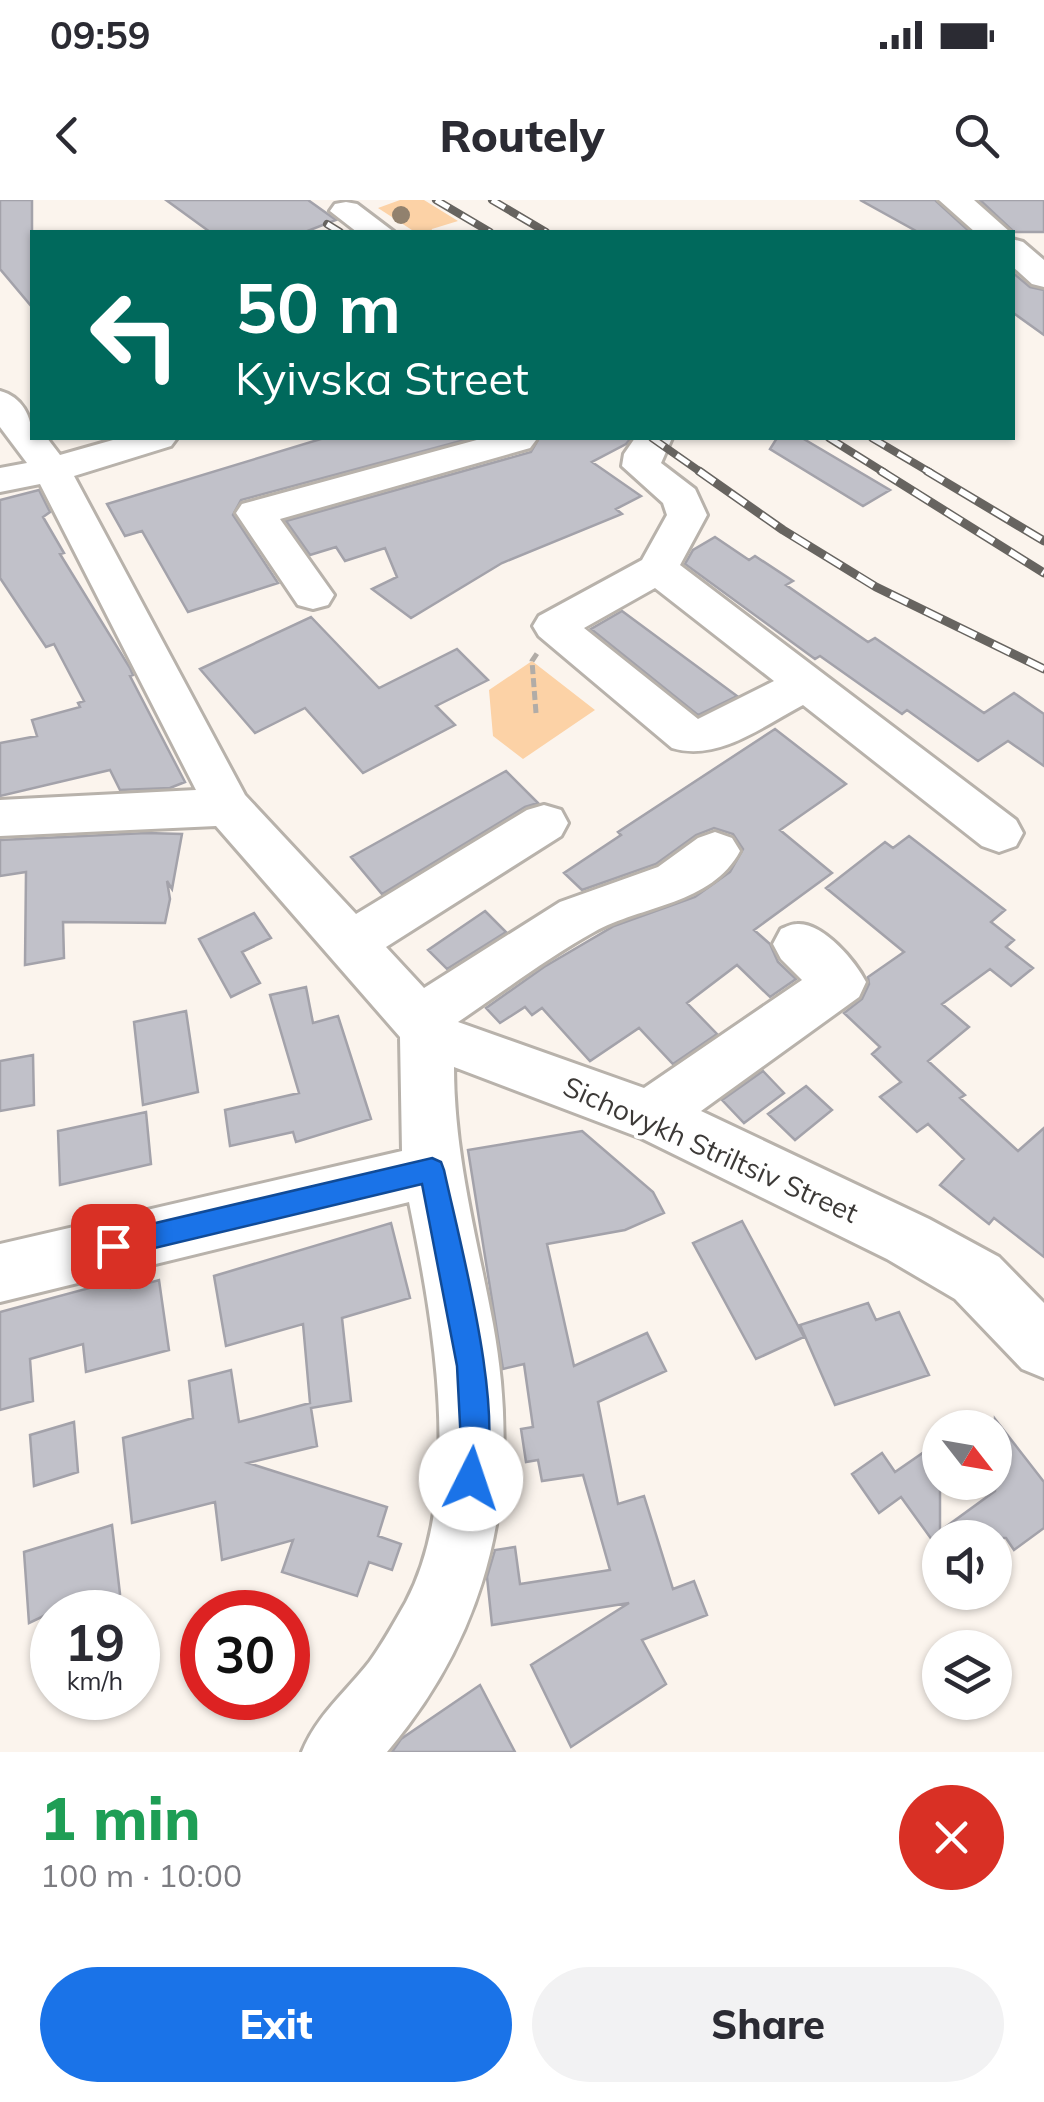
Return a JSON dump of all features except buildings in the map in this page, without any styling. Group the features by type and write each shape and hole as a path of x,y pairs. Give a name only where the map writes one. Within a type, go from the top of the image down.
{"street":[{"path":"955,200 992,230"},
{"path":"346,211 375,230"},
{"path":"1015,252 1044,277"},
{"path":"0,402 52,470 228,807 353,942 423,1028 432,1170 470,1366 475,1444 462,1550 442,1607 385,1702 339,1752"},
{"path":"0,480 52,470 151,440"},
{"path":"652,440 642,454 641,466 681,498 688,515 658,570 554,626 688,736 706,735 806,684"},
{"path":"312,595 256,513 523,445"},
{"path":"658,570 999,834"},
{"path":"0,818 228,807"},
{"path":"353,942 544,823"},
{"path":"423,1028 578,916 676,881 715,851"},
{"path":"650,1116 840,982 799,944"},
{"name":"Sichovykh Striltsiv Street","path":"423,1028 650,1116 960,1268 977,1278 1039,1333"},
{"path":"0,1273 432,1170"}],"path":[{"path":"536,713 532,661 554,626"}],"shaded area":[{"path":"400,200 424,200 458,221 432,230 412,230 378,208"},
{"path":"532,661 595,710 523,759 493,736 489,690"}],"railway":[{"path":"436,200 487,230"},
{"path":"492,200 543,230"},
{"path":"327,224 337,230"},
{"path":"655,440 702,473"},
{"path":"832,440 885,473"},
{"path":"875,440 931,473"},
{"path":"699,471 783,530 876,587 1044,669"},
{"path":"881,471 1044,573"},
{"path":"927,471 1044,541"}],"route":[{"path":"113,1246 432,1170 470,1366 475,1444 471,1479"}]}
